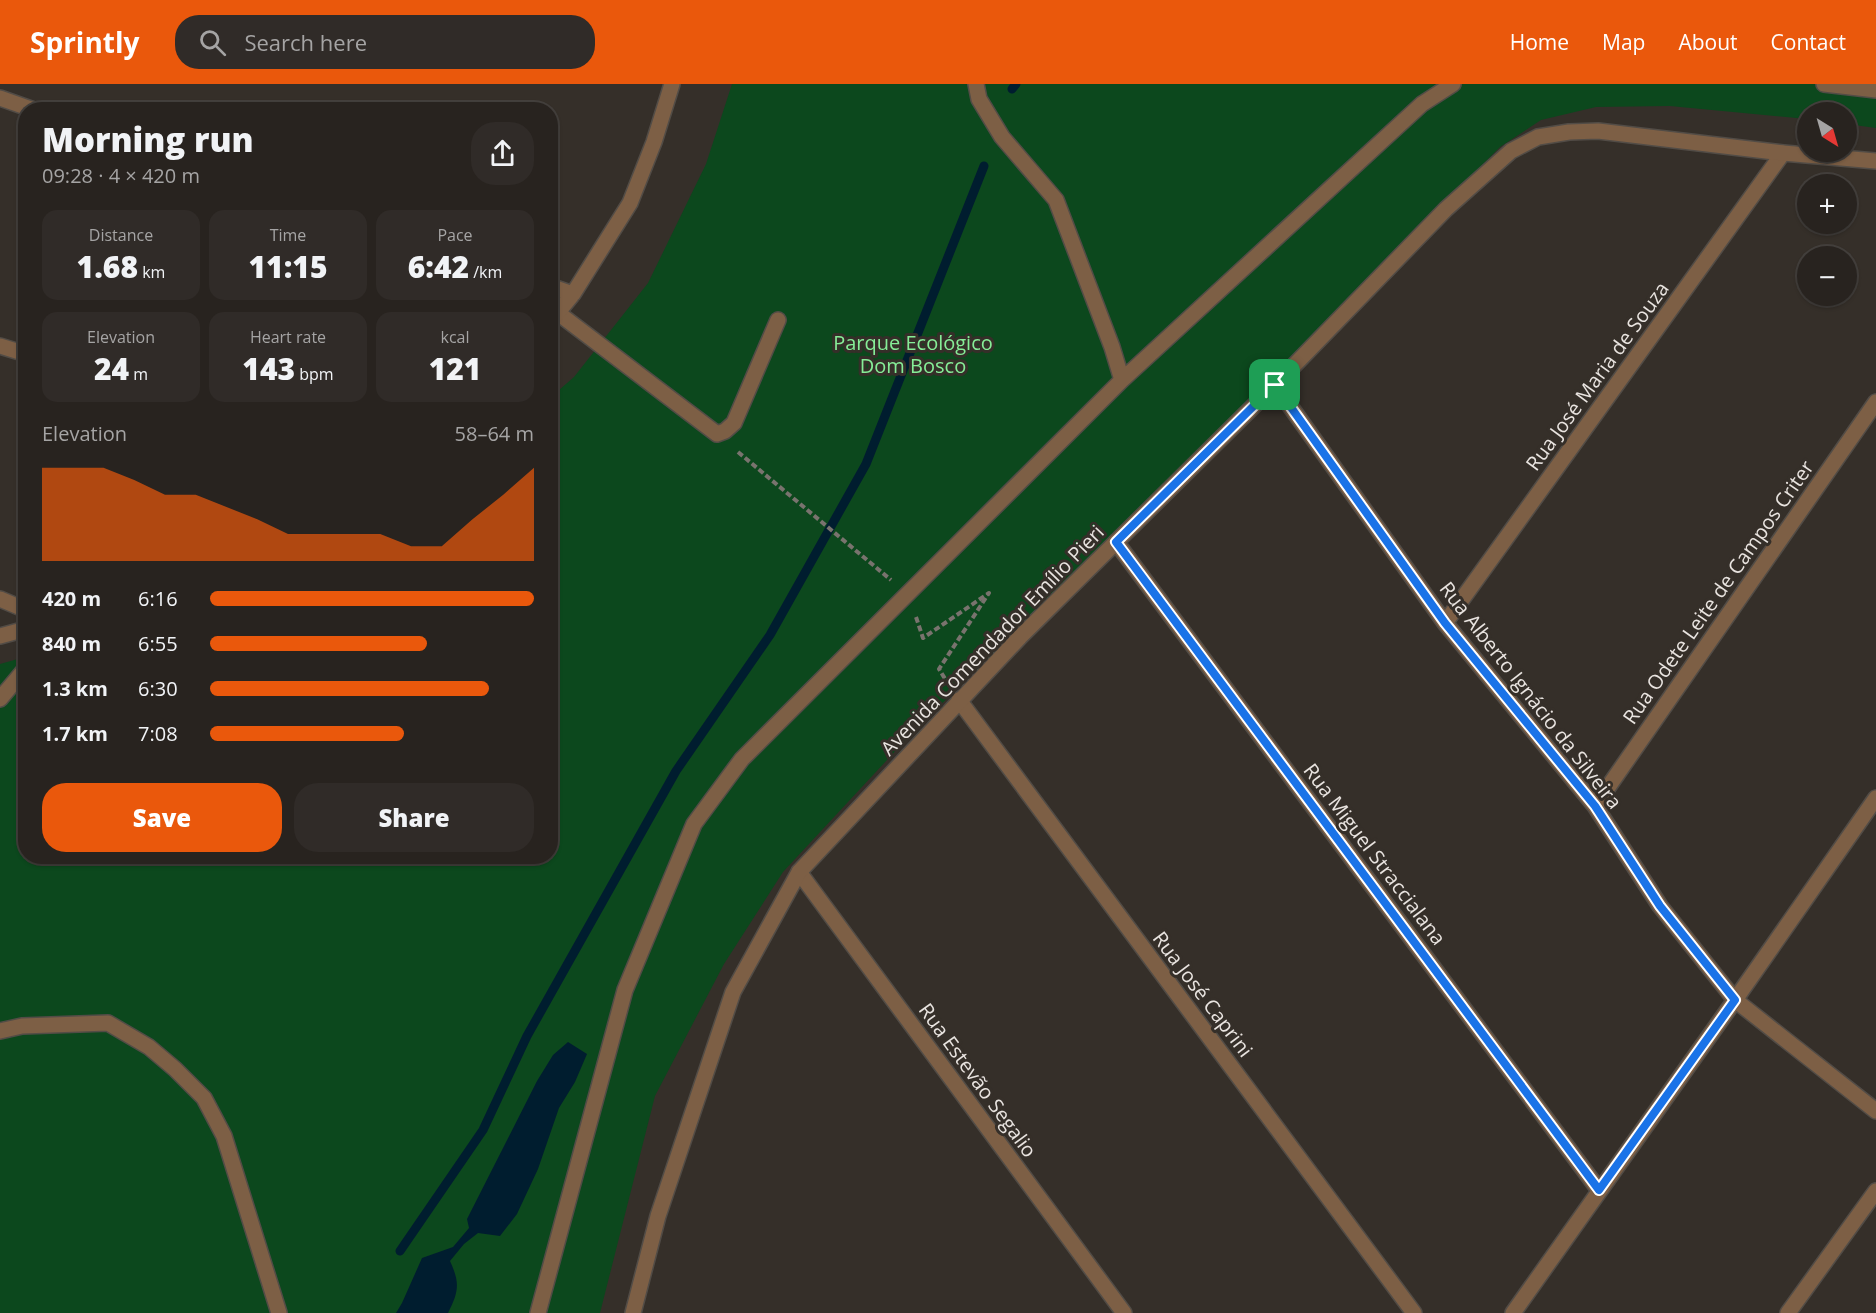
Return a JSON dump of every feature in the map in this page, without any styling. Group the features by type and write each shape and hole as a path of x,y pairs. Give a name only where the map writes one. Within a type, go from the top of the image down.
{"street":[{"path":"976,84 978,99 1002,136 1056,200 1112,347 1122,380"},
{"path":"538,1313 625,990 694,824 742,759 1122,380 1422,104 1454,84"},
{"path":"1824,84 1876,90"},
{"path":"558,312 573,294 630,203 654,142 669,85"},
{"path":"0,98 18,104"},
{"name":"Avenida Comendador Emílio Pieri","path":"633,1313 658,1216 734,992 799,873 1020,637 1275,385 1446,209 1511,151 1538,137 1569,132 1598,131 1783,153 1876,160"},
{"name":"Rua José Maria de Souza","path":"1445,623 1783,153"},
{"path":"558,289 573,294"},
{"path":"558,320 717,434 725,431 734,423 778,320"},
{"path":"0,346 18,352"},
{"name":"Rua Alberto Ignácio da Silveira","path":"1275,385 1445,623 1595,806 1660,906 1735,1000 1876,1111"},
{"name":"Rua Odete Leite de Campos Criter","path":"1595,806 1876,402"},
{"name":"Rua Miguel Straccialana","path":"1116,542 1599,1190"},
{"path":"0,599 18,607"},
{"path":"0,636 18,631"},
{"path":"0,699 18,678"},
{"name":"Rua José Caprini","path":"959,700 1414,1313"},
{"path":"1513,1313 1876,798"},
{"name":"Rua Estevão Segalio","path":"799,873 1124,1313"},
{"path":"0,1031 22,1026 108,1023 149,1047 204,1098 224,1136 279,1313"},
{"path":"1788,1313 1876,1191"}],"path":[{"path":"717,434 908,594 923,638 989,593 939,669 959,700"}],"green space":[{"name":"Parque Ecológico Dom Bosco","path":"732,84 1876,84 1876,128 1857,125 1857,102 1797,102 1797,118 1670,106 1596,107 1541,120 1500,147 1155,494 913,732 783,872 724,964 655,1096 600,1313 0,1313 0,664 18,659 18,864 558,864 558,391 574,377 648,283 706,164"}],"water":[{"path":"568,1042 587,1054 575,1082 559,1108 538,1169 517,1214 500,1236 478,1233 464,1244 450,1261 457,1287 448,1313 396,1313 422,1258 453,1247 469,1228 467,1219 537,1081 553,1055"}],"waterway":[{"path":"1012,89 1016,84"},
{"path":"400,1251 483,1130 527,1036 676,771 770,635 866,464 984,166"}],"route":[{"path":"1275,385 1445,623 1595,806 1660,906 1735,1000 1599,1190 1116,542 1275,385"}]}
